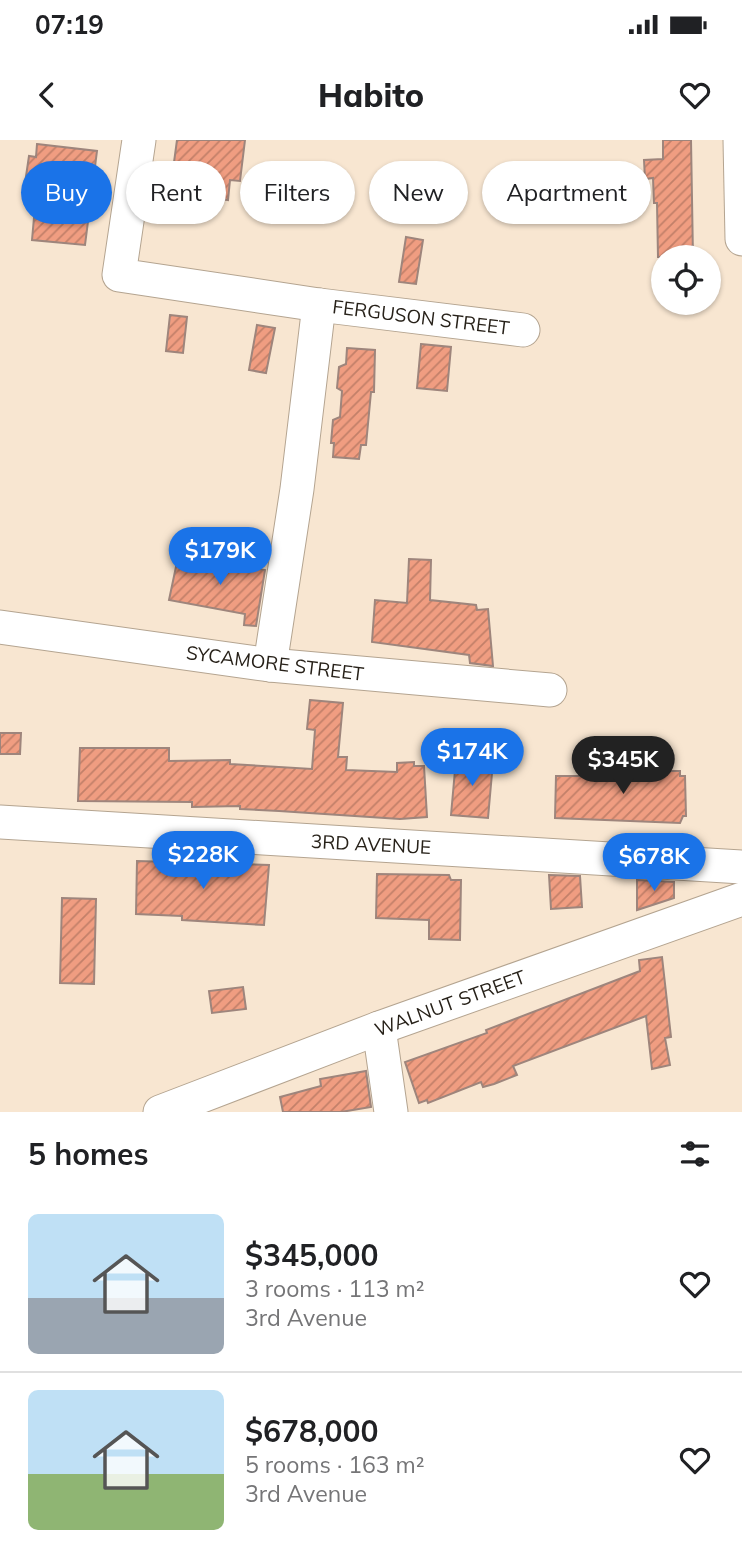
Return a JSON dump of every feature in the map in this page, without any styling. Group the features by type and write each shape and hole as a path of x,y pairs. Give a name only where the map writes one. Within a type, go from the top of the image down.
{"street":[{"name":"FERGUSON STREET","path":"139,140 119,275 319,305 523,330"},
{"path":"740,140 742,239"},
{"name":"FERGUSON STREET","path":"270,665 297,489 319,305"},
{"name":"SYCAMORE STREET","path":"0,627 270,665 550,690"},
{"name":"3RD AVENUE","path":"0,822 742,867"},
{"name":"WALNUT STREET","path":"160,1112 379,1028 742,899"},
{"path":"379,1028 391,1112"}],"building":[{"path":"177,140 245,140 242,161 240,161 240,181 230,180 228,200 226,161 174,161"},
{"path":"663,140 691,140 693,245 658,245 657,203 654,203 651,161 644,160 663,159"},
{"path":"37,144 97,151 96,161 28,161 29,156 36,157"},
{"path":"33,224 88,224 85,245 32,240"},
{"path":"406,237 423,240 416,284 399,282"},
{"path":"170,315 187,317 183,353 166,351"},
{"path":"257,325 275,328 266,373 249,370"},
{"path":"421,344 451,347 447,391 417,388"},
{"path":"347,348 375,350 374,392 371,392 366,445 361,445 359,459 333,457 334,443 331,443 333,420 340,417 342,391 337,388 339,367 346,364"},
{"path":"210,553 228,557 226,565 265,570 256,626 244,625 245,614 169,600 177,562 207,568"},
{"path":"409,559 431,560 430,600 476,605 477,610 488,609 493,666 470,663 469,655 372,642 375,600 407,603"},
{"path":"310,700 343,703 338,757 347,757 346,770 397,772 397,763 414,762 414,766 424,766 427,817 400,819 240,809 240,806 192,807 192,802 78,801 80,748 169,748 169,761 230,760 230,764 312,769 315,730 307,729"},
{"path":"0,733 21,733 20,754 0,754"},
{"path":"626,755 643,756 643,771 680,771 680,776 685,776 686,816 683,816 680,823 555,818 556,776 626,776"},
{"path":"456,759 493,762 488,818 451,815"},
{"path":"137,861 269,865 264,925 136,914"},
{"path":"377,874 449,875 451,880 461,880 460,940 429,939 429,920 376,918"},
{"path":"549,875 580,876 582,907 551,909"},
{"path":"637,880 674,882 674,898 637,910"},
{"path":"62,898 96,899 94,984 60,983"},
{"path":"662,957 671,1037 665,1038 670,1065 652,1069 646,1016 513,1066 517,1075 494,1084 483,1087 481,1082 428,1103 427,1100 419,1103 405,1062 487,1033 486,1030 640,971 639,960"},
{"path":"243,987 246,1009 212,1013 209,991"},
{"path":"366,1071 371,1107 341,1112 283,1112 280,1097 321,1086 320,1079"}]}
